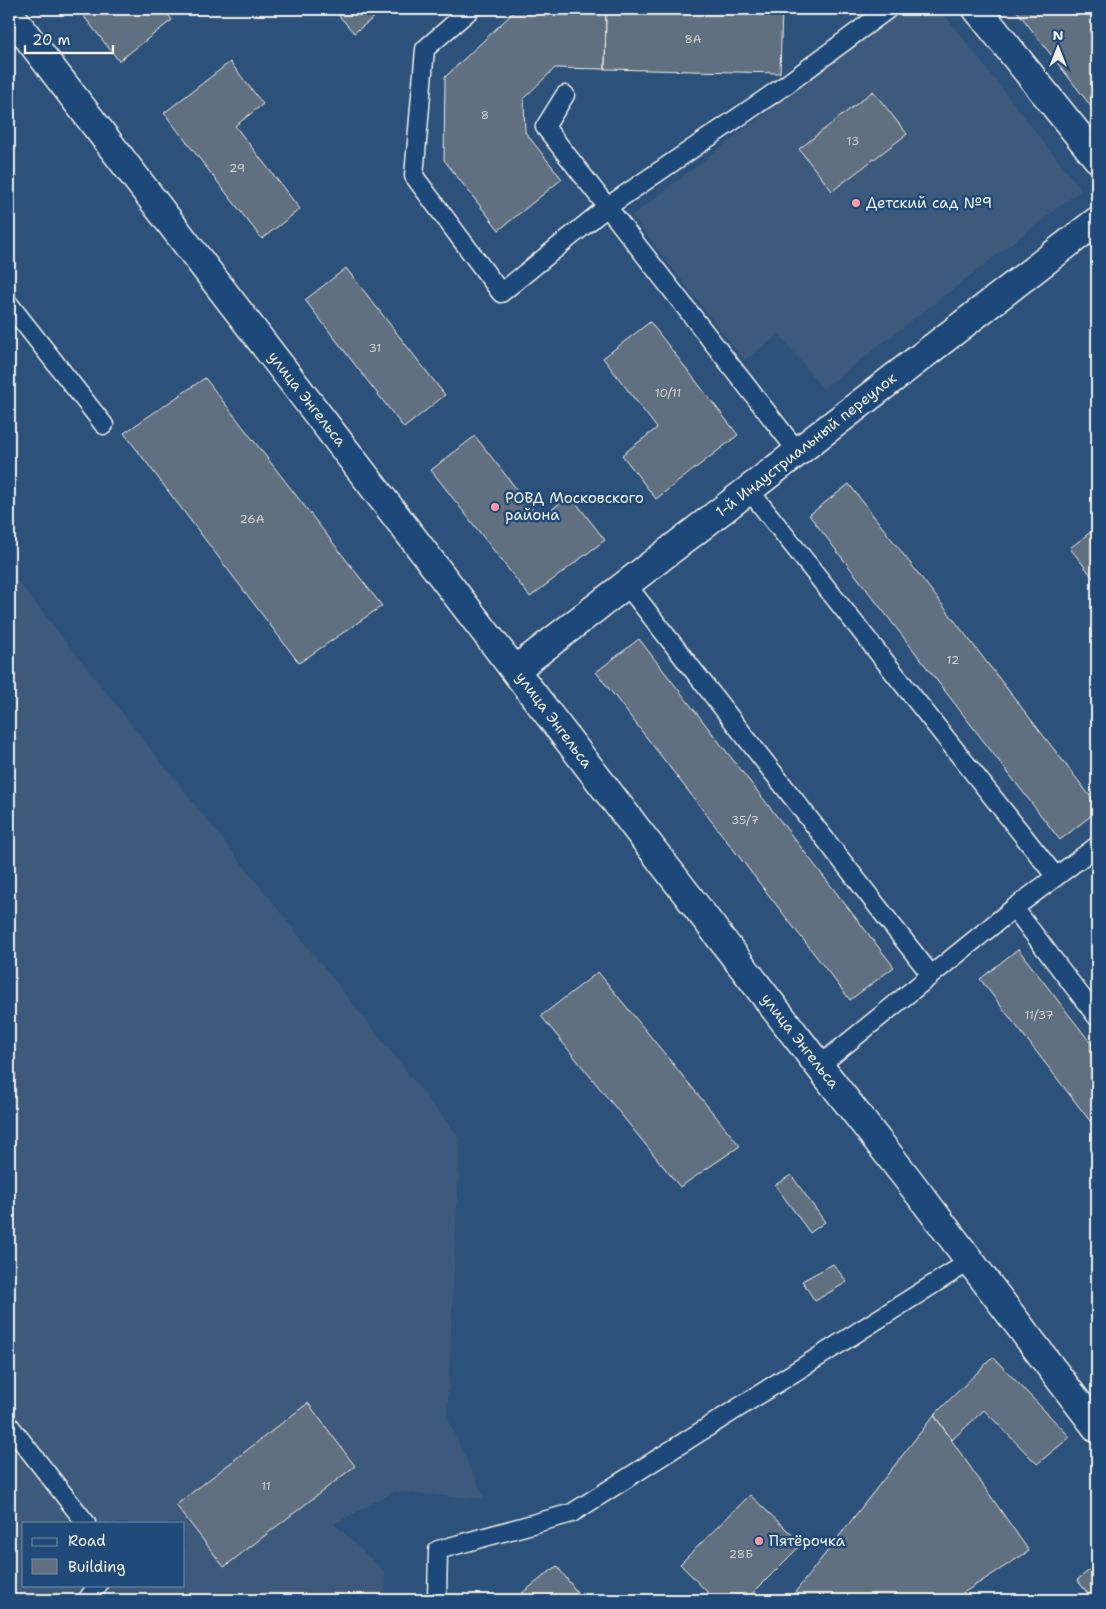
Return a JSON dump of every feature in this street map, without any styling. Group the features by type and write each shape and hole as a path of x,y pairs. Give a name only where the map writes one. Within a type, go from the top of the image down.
{"street":[{"path":"977,9 1097,158"},
{"name":"улица Энгельса","path":"9,12 492,651 515,670 1097,1428"},
{"name":"1-й Индустриальный переулок","path":"515,670 1097,221"}],"lane":[{"path":"471,9 425,49 414,176 501,293 607,207 787,84 888,9"},
{"path":"565,95 545,127 798,452"},
{"path":"9,304 104,425"},
{"path":"749,490 1056,877"},
{"path":"626,584 931,975"},
{"path":"819,1066 1014,908 1097,846"},
{"path":"1014,908 1097,1016"},
{"path":"437,1600 438,1550 572,1513 970,1261"},
{"path":"9,1425 85,1522"},
{"path":"87,1600 97,1586"}],"shaded area":[{"name":"Детский сад №9","path":"900,9 940,9 1081,190 823,389 779,334 744,361 632,216"},
{"path":"9,570 460,1139 447,1418 485,1499 394,1492 334,1524 385,1572 386,1600 9,1600"}],"building":[{"path":"78,9 164,9 172,20 119,61"},
{"path":"333,9 385,9 354,33"},
{"path":"517,9 606,9 605,69 555,68 524,98 525,132 562,179 499,230 444,160 445,77"},
{"path":"606,9 782,9 780,73 605,69"},
{"path":"1021,9 1097,9 1097,114 1017,11"},
{"path":"230,62 263,104 235,126 300,209 262,239 164,113"},
{"path":"873,91 907,134 832,191 799,149"},
{"path":"346,268 445,395 404,428 305,300"},
{"path":"650,322 738,435 656,499 622,455 657,428 603,358"},
{"path":"205,378 382,606 299,663 124,433"},
{"name":"РОВД Московского района","path":"475,436 540,519 570,495 605,540 530,597 431,470"},
{"path":"849,484 1097,805 1097,811 1060,840 809,515"},
{"path":"1097,527 1097,583 1070,548"},
{"path":"639,639 894,967 850,1000 596,672"},
{"path":"1018,949 1097,1051 1097,1130 980,979"},
{"path":"598,972 740,1146 680,1187 541,1016"},
{"path":"791,1175 825,1222 810,1233 775,1185"},
{"path":"833,1264 847,1282 815,1301 802,1281"},
{"path":"993,1357 1070,1437 1037,1464 984,1410 952,1440 934,1415"},
{"path":"308,1403 355,1466 224,1567 176,1505"},
{"path":"934,1415 1029,1551 952,1600 789,1600"},
{"path":"750,1495 802,1544 746,1600 715,1600 680,1564"},
{"path":"1097,1564 1097,1600 1093,1600 1077,1580"},
{"path":"557,1566 583,1600 513,1600"}],"place":[{"name":"Детский сад №9","path":"856,203"},
{"name":"РОВД Московского района","path":"495,507"},
{"name":"Пятёрочка","path":"759,1541"}]}
